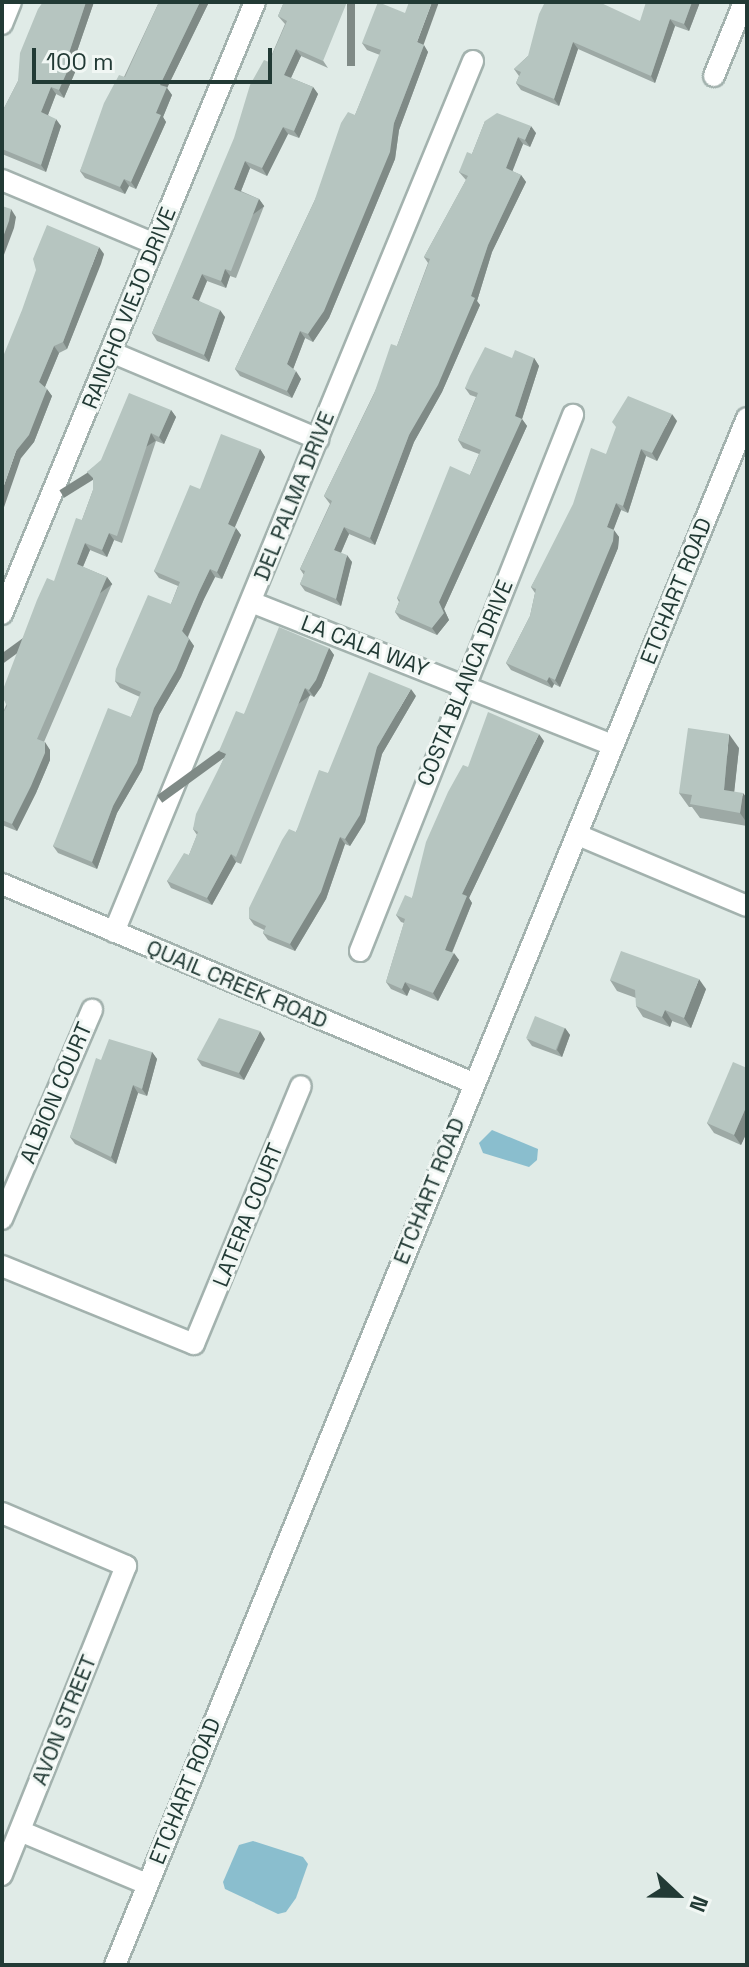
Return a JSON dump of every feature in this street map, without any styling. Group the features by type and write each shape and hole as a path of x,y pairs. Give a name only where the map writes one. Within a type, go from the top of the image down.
{"street":[{"path":"2,24 11,2"},
{"name":"RANCHO VIEJO DRIVE","path":"2,614 255,2"},
{"path":"714,76 744,2"},
{"name":"DEL PALMA DRIVE","path":"114,932 473,61"},
{"path":"2,180 155,244"},
{"path":"111,352 318,439"},
{"name":"COSTA BLANCA DRIVE","path":"360,951 573,415"},
{"name":"ETCHART ROAD","path":"115,1965 747,418"},
{"name":"LA CALA WAY","path":"251,602 613,745"},
{"path":"578,835 747,906"},
{"name":"QUAIL CREEK ROAD","path":"2,884 473,1083"},
{"name":"ALBION COURT","path":"2,1219 92,1010"},
{"name":"LATERA COURT","path":"2,1266 194,1344 301,1086"},
{"name":"AVON STREET","path":"2,1513 126,1566 2,1875"},
{"path":"20,1831 147,1884"}],"water":[{"path":"492,1130 538,1149 537,1160 529,1167 483,1153 479,1143"},
{"path":"253,1841 303,1857 308,1864 296,1898 286,1912 278,1914 225,1889 223,1882 239,1845"}],"building":[{"path":"43,2 86,2 69,53 71,63 59,90 51,87 41,112 56,119 41,165 2,149 2,112 18,81 20,53"},
{"path":"159,2 200,2 160,85 167,87 156,113 161,115 131,182 124,179 120,187 80,171 104,103 119,75 125,77"},
{"path":"284,2 347,2 323,61 296,49 284,75 313,87 294,131 283,127 262,168 245,161 234,189 259,199 231,271 225,269 221,281 202,274 192,298 220,310 204,355 152,333 234,138 250,85 264,60 269,62 287,21 278,16"},
{"path":"378,2 405,13 409,2 432,2 417,42 424,45 394,123 390,152 324,311 308,334 300,331 287,364 296,371 287,391 235,369 314,202 341,123 348,112 355,115 381,50 362,43"},
{"path":"545,2 599,2 640,21 646,2 692,2 684,24 670,19 651,76 573,42 554,99 516,83 521,72 514,69 528,56"},
{"path":"497,113 531,126 525,140 518,137 506,168 521,175 488,245 471,296 475,298 438,385 409,435 370,538 344,527 334,550 347,555 336,599 300,584 305,571 300,569 332,501 324,496 374,394 391,344 397,346 430,259 424,257 468,176 459,172 467,152 472,154 485,121"},
{"path":"2,206 11,209 2,240"},
{"path":"47,225 99,247 63,342 54,346 39,382 47,389 29,435 16,451 2,491 2,359 36,270 33,259"},
{"path":"485,347 512,358 515,350 534,358 515,416 522,419 439,602 444,613 432,628 395,612 400,600 397,598 450,466 470,475 481,450 458,440 478,393 465,388"},
{"path":"129,393 171,410 159,437 151,433 117,536 109,533 102,550 85,543 77,564 107,577 37,739 45,742 45,753 12,824 2,820 2,715 7,706 2,692 47,578 54,581 76,518 82,520 93,490 93,478 87,472 101,460"},
{"path":"628,396 672,414 652,453 641,449 623,506 616,503 607,527 614,530 613,541 555,680 549,677 547,681 506,663 530,616 536,589 531,587 573,504 591,448 606,454 616,427 612,422"},
{"path":"221,434 260,449 228,524 236,528 217,572 210,569 182,631 189,639 176,670 154,708 137,763 113,806 92,862 53,846 108,708 131,717 141,692 115,681 116,669 148,595 171,604 180,582 154,571 190,485 200,489"},
{"path":"279,627 329,648 316,680 309,690 305,688 236,857 231,854 207,898 167,881 184,853 189,855 198,832 193,829 196,814 226,754 219,751 236,711 244,714"},
{"path":"369,672 411,689 377,747 360,815 345,839 340,837 321,892 290,944 263,933 266,926 249,918 249,908 282,840 289,829 296,832 319,770 328,773"},
{"path":"488,712 539,734 462,894 467,896 445,950 454,953 433,993 405,982 402,989 386,982 405,919 396,915 405,895 412,898 426,842 463,765 468,767"},
{"path":"688,728 729,734 724,790 743,793 740,813 690,804 692,795 679,793"},
{"path":"621,951 699,979 684,1018 665,1010 662,1017 636,1006 635,990 610,980"},
{"path":"535,1016 565,1028 556,1050 526,1038"},
{"path":"219,1018 260,1031 239,1073 197,1059"},
{"path":"109,1039 152,1052 142,1089 133,1085 111,1157 70,1137 96,1058 101,1060"},
{"path":"733,1062 747,1068 747,1105 734,1135 707,1123"}]}
